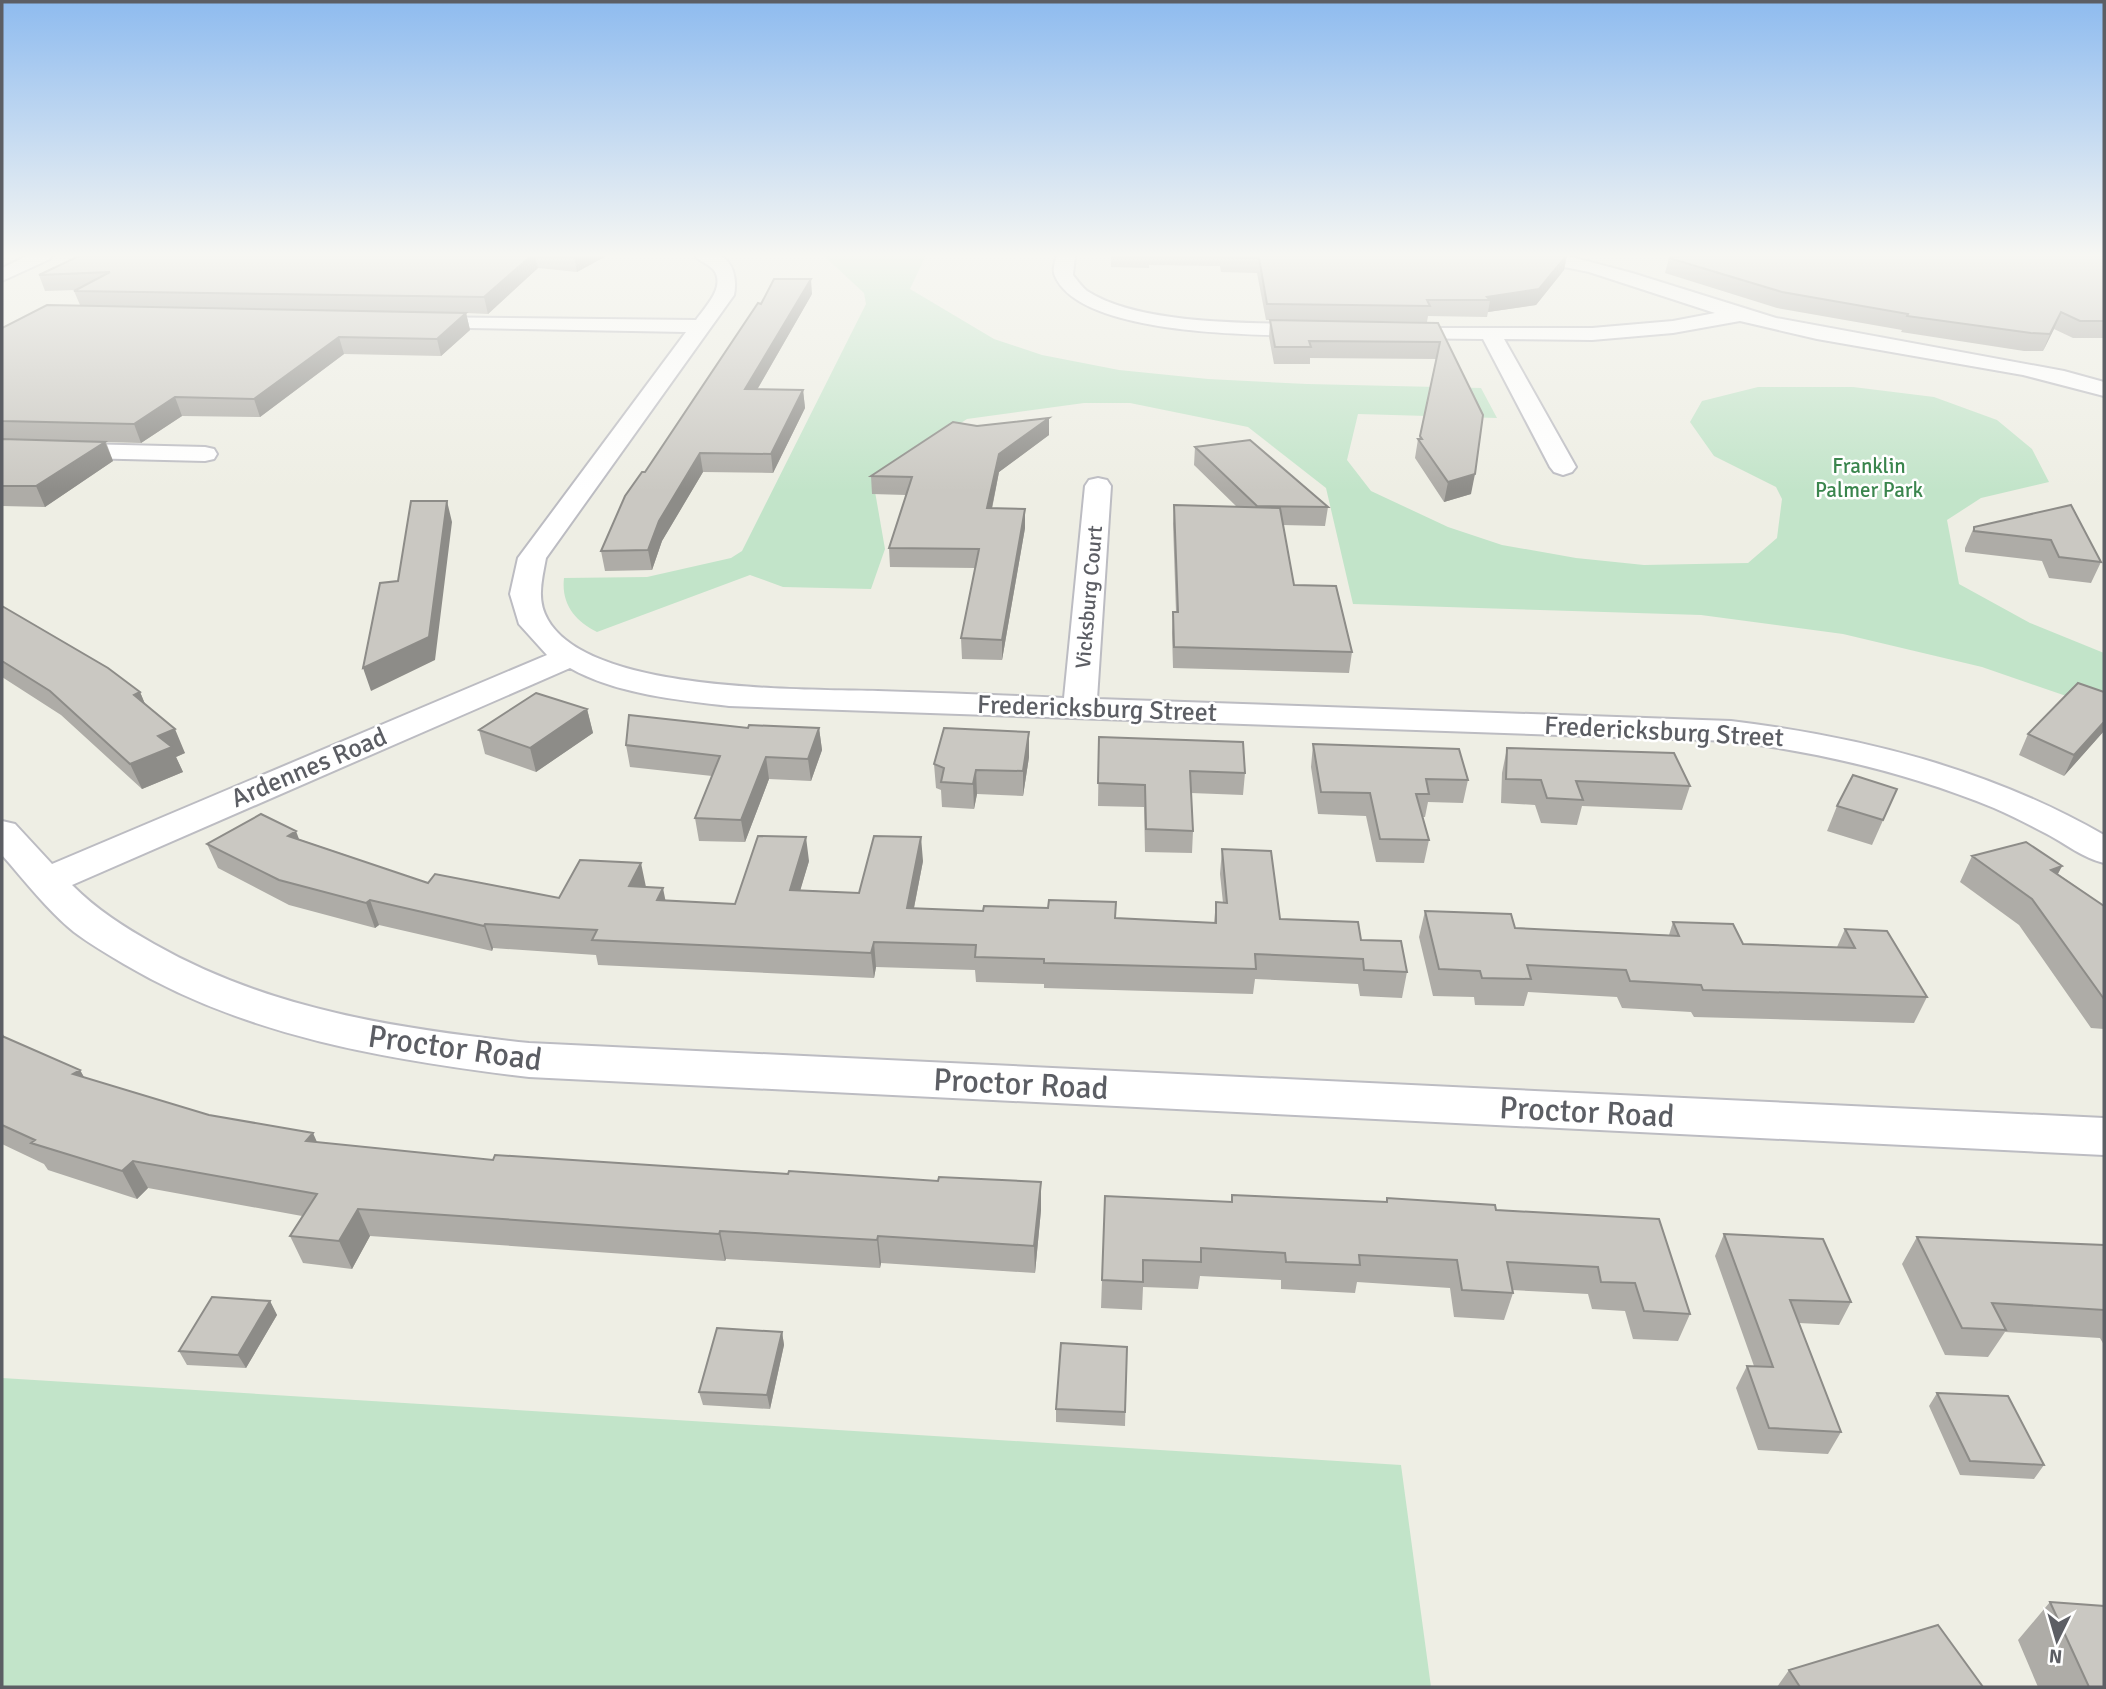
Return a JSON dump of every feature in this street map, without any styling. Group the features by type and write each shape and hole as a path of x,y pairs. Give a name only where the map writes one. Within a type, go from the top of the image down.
{"street":[{"name":"Fredericksburg Street","path":"693,334 532,558 523,586 526,608 544,635 571,656 624,678 705,693 1731,731 1767,735 1847,749 1956,781 2024,809 2104,851"},
{"path":"1484,334 1503,334"},
{"path":"1491,334 1563,467"},
{"path":"1824,334 2015,366 2101,386"},
{"path":"2,449 205,454"},
{"name":"Vicksburg Court","path":"1080,708 1098,486"},
{"name":"Ardennes Road","path":"47,881 571,656"},
{"name":"Proctor Road","path":"2,832 84,919 146,960 193,983 265,1011 325,1028 457,1053 529,1060 2104,1137"}],"green space":[{"name":"Franklin Palmer Park","path":"851,334 985,334 1042,355 1119,370 1208,379 1481,388 1497,418 1358,414 1347,460 1371,491 1448,527 1502,545 1576,558 1644,565 1748,563 1777,538 1782,499 1776,487 1714,456 1690,422 1702,401 1758,387 1853,387 1934,397 1997,420 2032,449 2049,482 1981,498 1947,520 1959,584 2030,623 2104,653 2104,709 1982,667 1843,634 1701,615 1353,604 1326,488 1248,427 1130,403 1084,403 967,419 873,480 885,549 871,589 783,587 750,575 597,632 582,623 567,604 564,578 647,577 731,558 742,551"},
{"path":"2,1378 1401,1465 1431,1687 2,1687"}],"building":[{"path":"2,334 443,334 437,339 339,337 254,399 175,397 134,424 2,421"},
{"path":"737,334 778,334 745,389 803,390 771,454 700,453 659,521 648,550 601,551 625,496 642,472 645,472"},
{"path":"1273,334 1443,334 1483,415 1475,474 1448,482 1418,439 1422,439 1420,436 1440,342 1309,341 1311,347 1275,347"},
{"path":"1049,418 999,454 987,508 1025,509 1002,640 961,638 979,549 889,548 912,477 871,476 953,422 977,426"},
{"path":"2,439 105,442 36,486 2,486"},
{"path":"1250,440 1328,507 1257,506 1195,447"},
{"path":"411,501 447,501 429,637 363,668 380,583 398,581"},
{"path":"1174,505 1280,508 1294,585 1336,586 1352,652 1174,647 1173,612 1178,612"},
{"path":"2071,505 2101,562 2059,557 2051,540 1974,531 1974,527"},
{"path":"2,606 108,668 140,692 134,695 175,729 158,736 172,747 130,764 50,691 2,661"},
{"path":"2078,683 2104,692 2104,722 2074,755 2028,734"},
{"path":"536,693 587,709 530,748 479,730"},
{"path":"629,715 748,728 749,725 819,728 808,759 766,757 741,820 695,818 720,756 626,745"},
{"path":"944,728 1029,732 1023,771 976,770 973,784 941,782 944,768 934,764"},
{"path":"1099,737 1243,742 1245,773 1190,771 1193,831 1146,829 1145,785 1098,783"},
{"path":"1313,744 1459,749 1468,780 1426,779 1429,794 1416,794 1429,840 1380,839 1370,793 1321,792"},
{"path":"1507,748 1674,753 1690,786 1576,781 1583,800 1547,798 1541,780 1506,779"},
{"path":"1853,775 1897,789 1883,820 1837,806"},
{"path":"261,814 296,831 288,836 428,883 435,874 559,898 580,860 641,863 629,886 663,888 657,900 735,904 758,836 806,837 790,890 859,893 874,836 921,837 907,908 983,911 984,906 1048,908 1049,900 1116,902 1115,918 1216,923 1216,902 1227,903 1222,849 1271,851 1280,919 1358,922 1361,940 1401,941 1407,972 1364,970 1363,959 1255,954 1256,969 1044,963 1044,959 975,957 976,945 874,942 871,953 592,940 597,930 484,926 370,900 366,903 279,880 207,844"},
{"path":"2026,842 2062,866 2051,870 2104,906 2104,999 2032,899 1972,856"},
{"path":"1425,911 1511,914 1515,928 1679,936 1673,922 1733,924 1743,944 1855,948 1845,929 1887,931 1927,997 1703,990 1701,985 1630,981 1626,970 1527,965 1531,979 1482,978 1480,971 1439,969"},
{"path":"2,1036 80,1070 73,1074 209,1115 313,1133 306,1141 493,1160 495,1155 788,1174 789,1171 938,1181 939,1177 1041,1182 1034,1246 878,1236 877,1240 720,1231 719,1234 358,1209 339,1241 290,1236 317,1194 133,1161 122,1171 31,1143 35,1140 2,1125"},
{"path":"1232,1195 1387,1202 1387,1198 1495,1205 1496,1210 1659,1219 1690,1314 1644,1311 1635,1283 1601,1282 1598,1267 1507,1262 1513,1293 1462,1290 1457,1260 1359,1255 1360,1265 1286,1262 1285,1253 1201,1248 1201,1262 1143,1260 1143,1282 1102,1280 1105,1196 1232,1202"},
{"path":"1724,1234 1823,1239 1851,1302 1790,1300 1841,1432 1769,1428 1747,1366 1773,1367"},
{"path":"1917,1237 2104,1245 2104,1310 1992,1303 2006,1330 1962,1328"},
{"path":"212,1297 270,1301 238,1355 179,1351"},
{"path":"717,1328 782,1332 767,1395 699,1392"},
{"path":"1061,1343 1127,1347 1125,1412 1056,1409"},
{"path":"1937,1393 2008,1396 2044,1465 1970,1461"},
{"path":"2050,1602 2104,1606 2104,1687 2089,1687"},
{"path":"1938,1625 1983,1687 1800,1687 1789,1670"}]}
